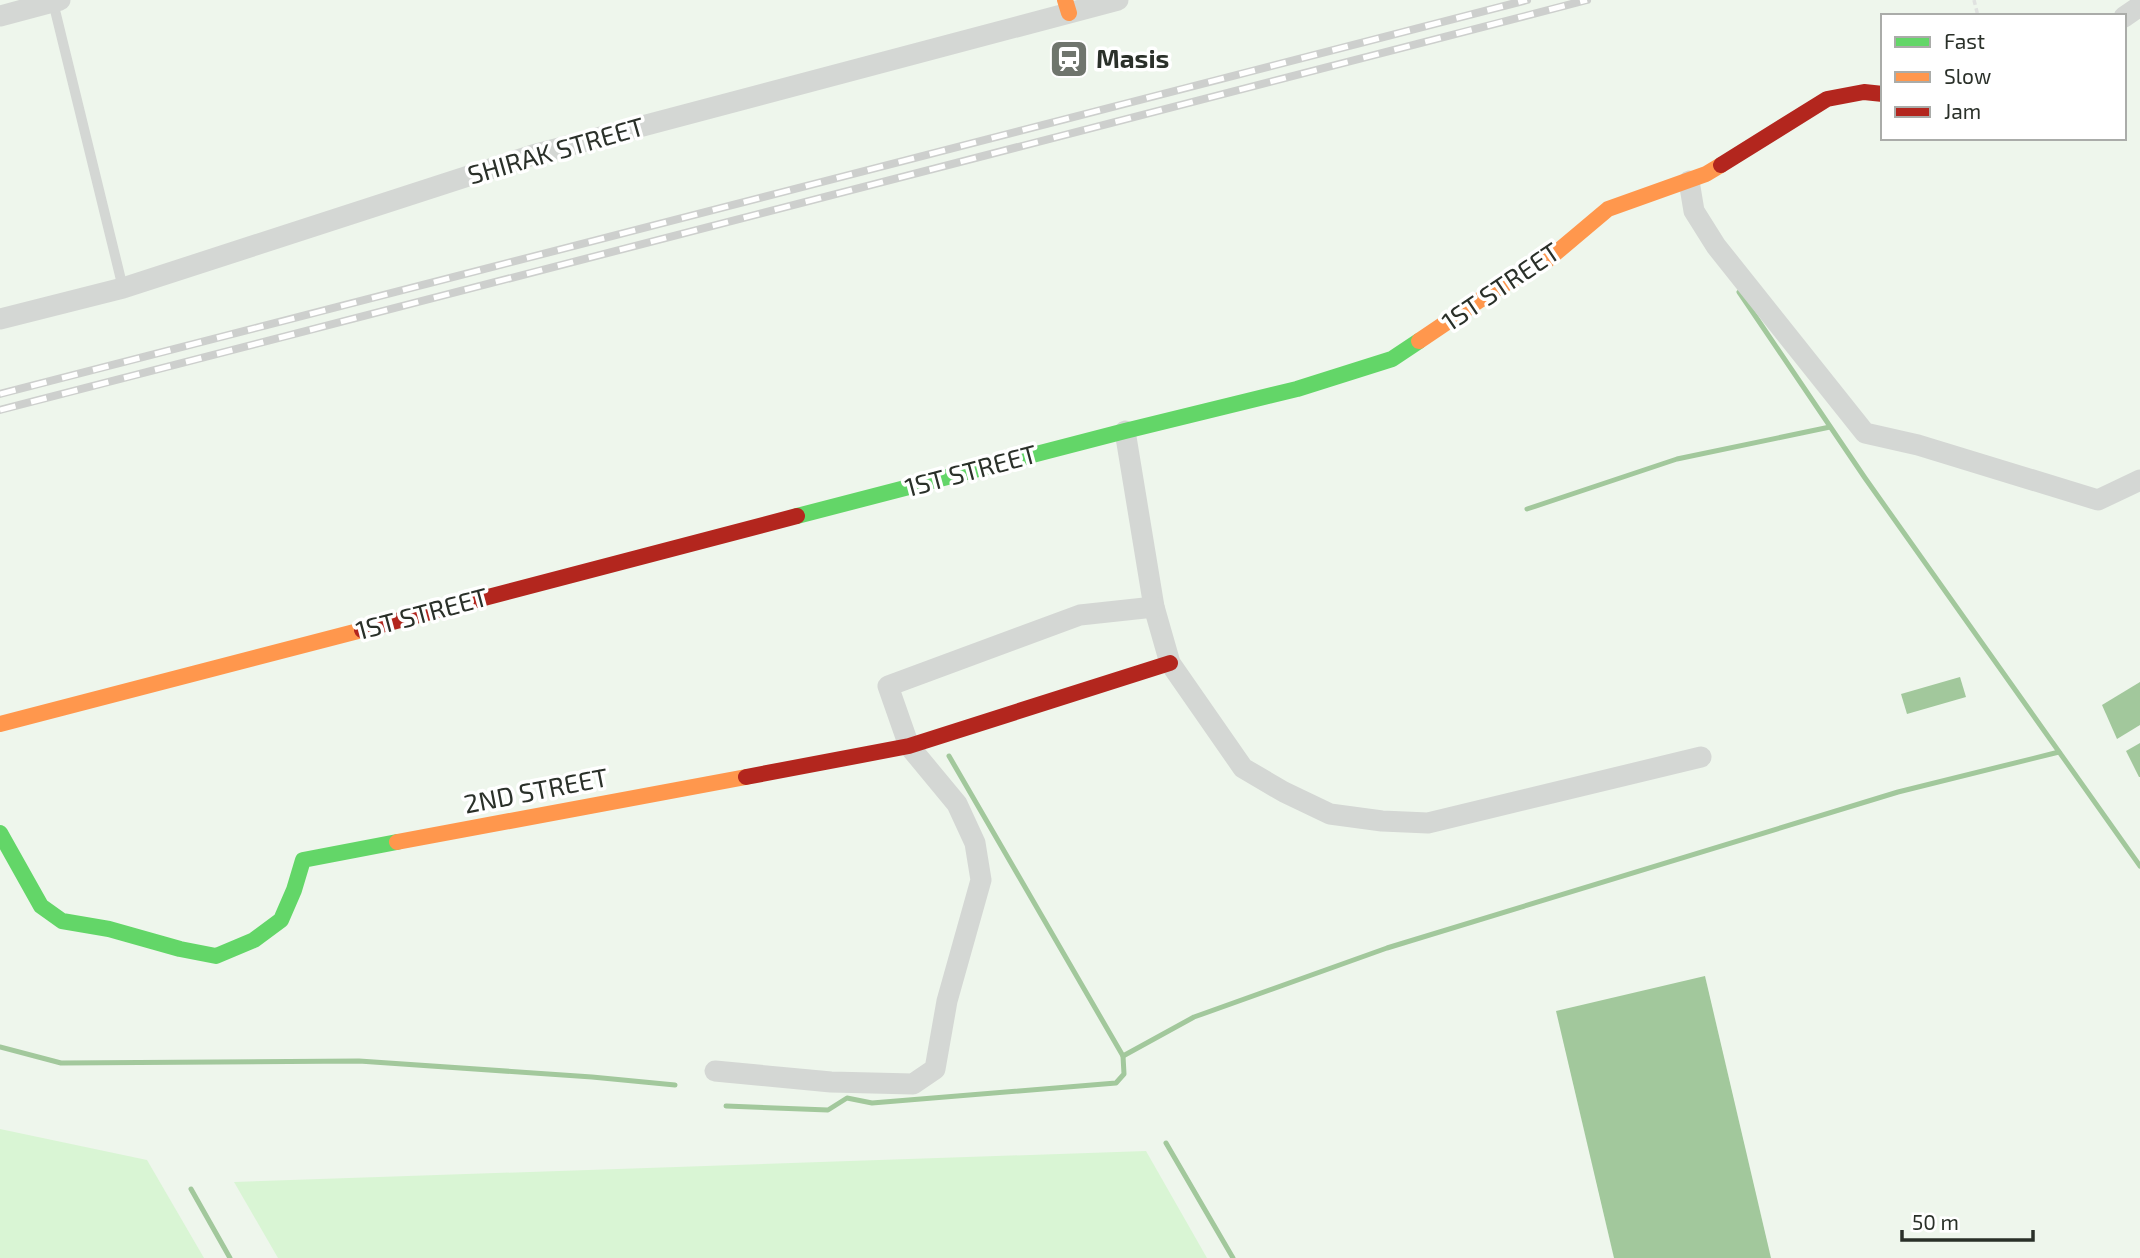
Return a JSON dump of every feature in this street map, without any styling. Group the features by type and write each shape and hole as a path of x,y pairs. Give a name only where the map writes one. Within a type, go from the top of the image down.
{"street":[{"name":"SHIRAK STREET","path":"0,319 122,288 533,155 1067,6 1118,0"},
{"path":"0,16 57,1"},
{"name":"1ST STREET","path":"0,724 1125,431 1297,389 1392,359 1496,289 1545,262 1608,209 1706,174 1827,99 1864,92 1881,94"},
{"path":"1689,181 1693,211 1716,246 1865,433 1918,444 2098,500 2140,480"},
{"path":"1125,431 1154,607 1170,663 1243,768 1284,792 1330,814 1382,821 1428,823 1701,757"},
{"path":"715,1071 831,1082 913,1084 935,1069 947,1001 981,880 975,843 957,804 909,746 888,686 1080,615 1154,607"},
{"name":"2ND STREET","path":"0,833 41,906 62,921 108,929 216,956 254,940 281,920 295,890 303,860 909,746 1170,663"}],"lane":[{"path":"57,1 122,288"}],"shaded area":[{"path":"1960,677 1966,697 1907,714 1901,694"},
{"path":"2140,682 2140,725 2117,739 2102,705"},
{"path":"2140,743 2140,777 2139,777 2126,751"},
{"path":"1705,976 1771,1258 1614,1258 1556,1011"},
{"path":"0,1129 147,1160 204,1258 0,1258"},
{"path":"1146,1151 1207,1258 278,1258 234,1182"}],"waterway":[{"path":"1739,292 1865,478 2140,866"},
{"path":"1527,509 1677,459 1830,427"},
{"path":"1123,1056 1194,1017 1387,948 1898,792 2059,752"},
{"path":"726,1106 828,1110 847,1098 872,1103 1116,1083 1124,1074 1123,1056 949,756"},
{"path":"0,1047 61,1063 359,1061 675,1085"},
{"path":"1166,1143 1233,1258"},
{"path":"191,1189 230,1258"}],"railway":[{"path":"0,394 1527,0"},
{"path":"0,410 1587,0"}],"traffic: fast":[{"path":"797,516 1297,389 1392,359 1419,341"},
{"path":"0,833 41,906 62,921 109,929 216,956 254,940 281,920 303,860 397,842"}],"traffic: slow":[{"path":"1065,0 1069,13"},
{"path":"1419,341 1496,289 1545,262 1608,209 1706,174 1721,165"},
{"path":"0,724 362,630"},
{"path":"397,842 746,777"}],"traffic: jam":[{"path":"1721,165 1827,99 1864,92 1881,94"},
{"path":"362,630 797,516"},
{"path":"746,777 909,746 1170,663"}],"place":[{"name":"Masis","path":"1069,59"}]}
